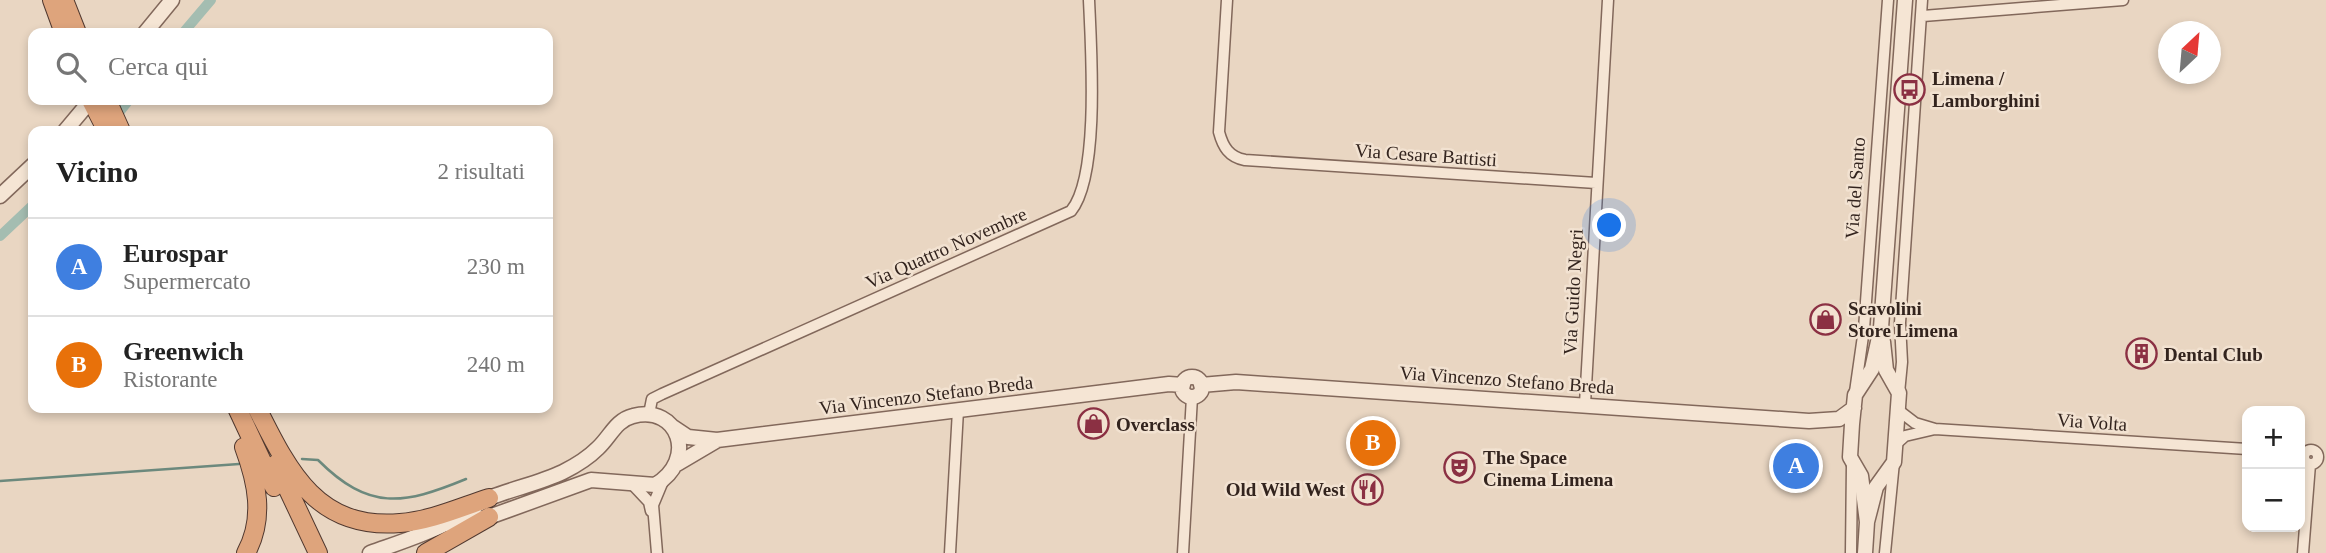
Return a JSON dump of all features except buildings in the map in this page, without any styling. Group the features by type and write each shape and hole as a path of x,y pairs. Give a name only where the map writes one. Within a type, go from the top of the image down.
{"highway":[{"path":"52,0 62,28"},
{"path":"64,0 75,28"},
{"path":"94,105 104,126"},
{"path":"109,105 119,126"},
{"path":"231,413 258,491 257,526 246,553"},
{"path":"239,413 305,553"},
{"path":"252,413 318,553"},
{"path":"260,413 293,475 320,503 337,513 367,522 401,523 489,498"},
{"path":"426,553 489,517"}],"street":[{"path":"149,28 172,0"},
{"name":"Via Quattro Novembre","path":"649,414 652,399 662,394 1071,211 1083,191 1093,116 1089,0"},
{"name":"Via Cesare Battisti","path":"1227,0 1219,132 1226,150 1239,159 1596,183"},
{"path":"1596,183 1608,0"},
{"name":"Via del Santo","path":"1854,401 1864,329 1888,0"},
{"path":"1867,522 1851,446 1854,401 1875,359 1881,328 1905,0"},
{"path":"1885,553 1898,410 1907,201 1923,16 1922,0"},
{"path":"1923,16 2123,0"},
{"path":"1884,50 1901,51"},
{"path":"69,126 87,105"},
{"path":"0,196 28,170"},
{"name":"Via Guido Negri","path":"1585,404 1596,183"},
{"path":"1881,328 1890,379 1899,393"},
{"path":"1866,378 1883,376 1890,379"},
{"name":"Via Vincenzo Stefano Breda","path":"649,414 688,437 717,440 1156,385 1183,385 1186,380 1194,378 1201,385 1227,381 1809,421 1839,419 1854,401"},
{"path":"1183,385 1184,393 1192,397"},
{"path":"1192,397 1200,393 1201,385"},
{"path":"1182,553 1192,397"},
{"path":"950,553 958,410"},
{"path":"1898,410 1915,423 1935,429"},
{"path":"370,553 446,524 489,498 563,472 596,450 616,425 626,418 649,414"},
{"name":"Via Vincenzo Stefano Breda","path":"1809,421 1838,429 1845,434 1851,446"},
{"path":"671,426 681,452 677,464"},
{"path":"1895,445 1905,436 1935,429"},
{"name":"Via Volta","path":"1935,429 2242,449"},
{"name":"Via Vincenzo Stefano Breda","path":"663,481 677,464 717,440"},
{"path":"2303,553 2311,456"},
{"path":"1865,553 1867,522 1880,478 1894,462"},
{"path":"1857,470 1880,478"},
{"path":"1851,553 1857,470"},
{"path":"446,524 489,517 592,480 634,485 655,485 663,481"},
{"path":"657,553 653,505 663,481"},
{"path":"634,485 649,502 653,516"}],"waterway":[{"path":"187,28 211,0"},
{"path":"114,119 125,105"},
{"path":"0,236 28,210"},
{"path":"302,459 318,460 336,477 354,488 388,498 423,494 466,479"},
{"path":"0,481 239,464"}],"place":[{"name":"Limena / Lamborghini","path":"1909,89"},
{"name":"Scavolini Store Limena","path":"1825,319"},
{"name":"Dental Club","path":"2141,354"},
{"name":"Overclass","path":"1093,424"},
{"name":"Greenwich","path":"1373,443"},
{"name":"Eurospar","path":"1796,466"},
{"name":"The Space Cinema Limena","path":"1460,468"},
{"name":"Old Wild West","path":"1368,489"}]}
